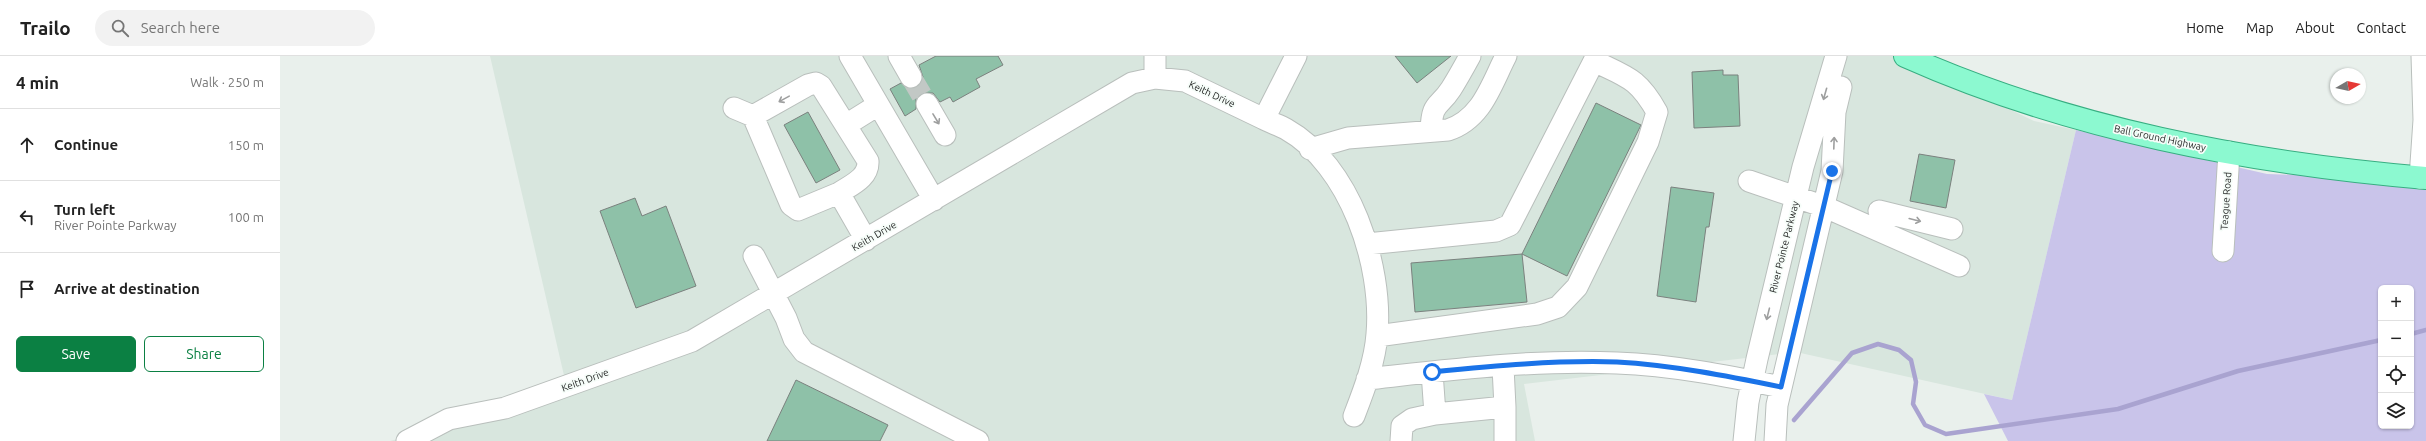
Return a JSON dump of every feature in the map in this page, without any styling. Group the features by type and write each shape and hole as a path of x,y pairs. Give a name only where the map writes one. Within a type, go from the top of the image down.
{"main road":[{"name":"Ball Ground Highway","path":"1905,56 1991,92 2072,117 2169,140 2324,168 2423,178"}],"street":[{"path":"850,56 934,200"},
{"path":"899,56 911,77"},
{"path":"1155,56 1155,78"},
{"path":"1264,119 1296,56"},
{"path":"1431,131 1432,114 1435,105 1451,90 1470,56"},
{"path":"1310,149 1348,138 1431,131 1457,127 1476,113 1506,56"},
{"name":"River Pointe Parkway","path":"1744,441 1752,381 1796,196 1836,56"},
{"path":"1775,441 1777,405 1825,207 1832,171 1835,112 1849,56"},
{"path":"2422,56 2424,120 2423,178"},
{"path":"1367,244 1496,231 1510,225 1594,61 1636,82 1646,92 1657,112 1648,142 1577,287 1558,307 1537,314 1377,336"},
{"name":"Keith Drive","path":"407,441 449,419 520,403 692,341 934,200 1109,94 1132,83 1155,78 1185,81 1287,130 1310,149 1342,189 1353,207 1367,244 1377,300 1377,336 1367,380 1354,416"},
{"path":"816,83 821,86 846,125 868,161 868,169 865,175 839,193 805,209 798,210 791,205 743,112 816,83"},
{"path":"927,104 945,135"},
{"path":"846,125 878,105"},
{"name":"Teague Road","path":"2223,251 2230,152"},
{"path":"1749,181 1825,207 1958,266"},
{"path":"839,193 866,240"},
{"path":"1878,211 1952,229"},
{"path":"754,256 794,340 804,352 978,441"},
{"path":"1367,380 1432,372 1590,362 1624,363 1752,381 1781,387"},
{"path":"1503,367 1505,441"},
{"path":"1432,372 1435,414"},
{"path":"1401,441 1402,426 1412,419 1435,414 1504,407"}],"shaded area":[{"path":"490,56 1899,56 2034,121 2076,130 2012,400 1796,352 1524,384 1535,441 390,441 569,397"},
{"path":"2076,130 2267,174 2426,179 2426,441 2008,441 1984,394 2012,400"}],"building":[{"path":"936,56 998,56 1003,65 976,79 980,87 953,102 950,97 940,102 933,93 921,93 916,98 916,109 905,116 890,89 901,83 911,89 917,87 923,77 919,65"},
{"path":"1395,56 1451,56 1417,83"},
{"path":"1723,70 1723,75 1738,75 1740,126 1694,128 1692,72"},
{"path":"1596,103 1641,125 1567,276 1522,254"},
{"path":"808,112 840,170 816,183 784,125"},
{"path":"1919,154 1955,160 1946,208 1910,201"},
{"path":"1671,187 1714,193 1709,227 1706,227 1696,302 1657,296"},
{"path":"635,198 642,216 666,206 696,286 636,308 600,211"},
{"path":"1522,254 1527,302 1415,312 1411,263"},
{"path":"796,380 888,425 880,441 767,441"}],"waterway":[{"path":"2414,333 2426,330"},
{"path":"1794,420 1852,353 1878,344 1899,350 1911,360 1916,382 1913,404 1925,425 1946,434 2118,409 2238,371 2378,341"}],"tunnel":[{"path":"911,77 927,104"}],"route":[{"path":"1432,372 1523,365 1615,362 1729,377 1781,387 1824,211 1832,171"}]}
